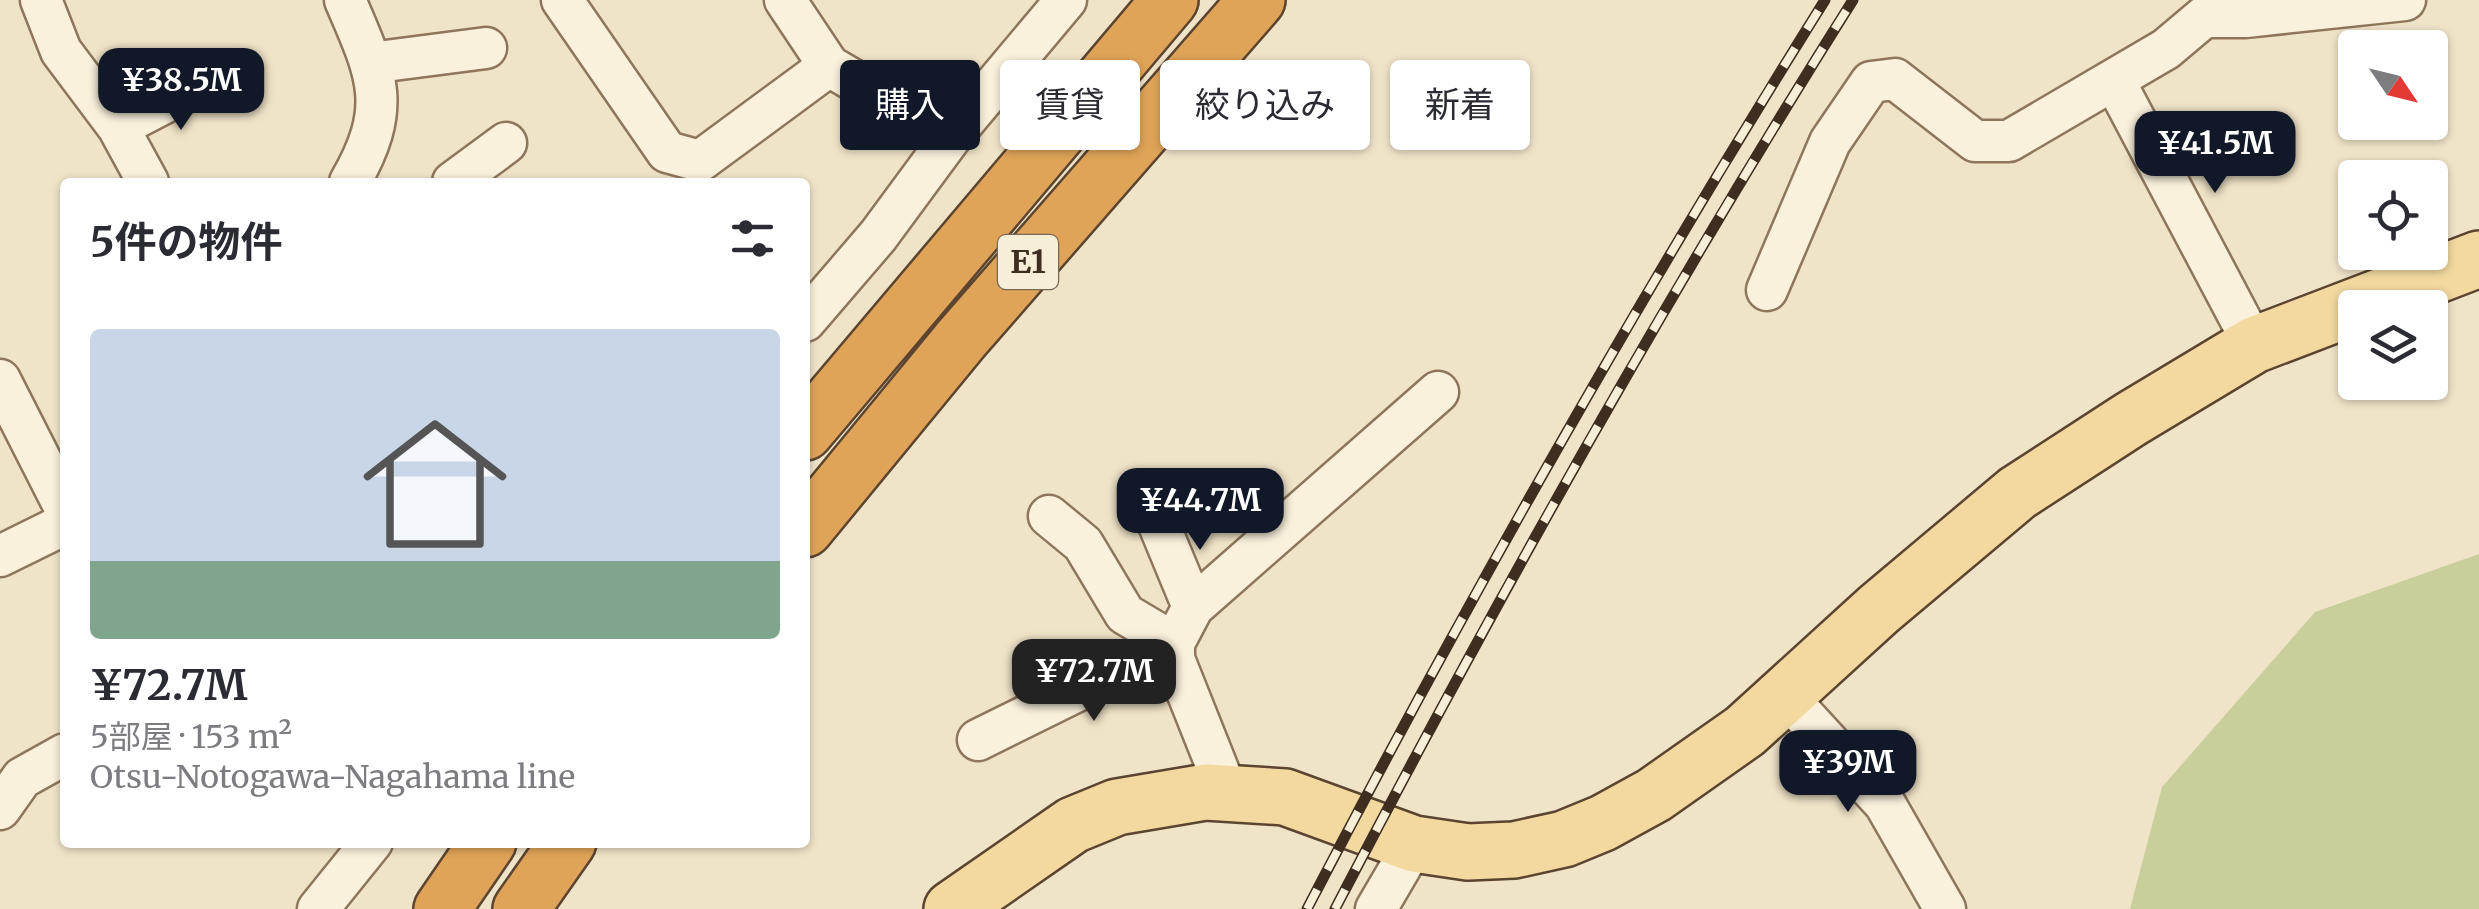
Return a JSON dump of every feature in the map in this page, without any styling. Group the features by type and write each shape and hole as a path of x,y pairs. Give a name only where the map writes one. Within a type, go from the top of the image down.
{"highway":[{"name":"E1","path":"810,426 1170,0"},
{"name":"E1","path":"810,523 962,338 1256,0"},
{"path":"442,909 484,848"},
{"path":"520,909 564,848"}],"main road":[{"path":"952,909 1073,825 1117,808 1206,792 1285,797 1414,844 1468,852 1514,850 1564,840 1603,824 1654,795 1745,732 1879,610 2017,494 2254,345 2479,259"}],"street":[{"path":"41,0 61,51 118,126 146,178"},
{"path":"345,0 370,64 378,106 372,144 352,178"},
{"path":"562,0 667,152 700,160 829,66"},
{"path":"785,0 829,66 840,72"},
{"path":"1767,290 1830,142 1871,82 1894,79 1975,140 2009,142 2166,48 2204,9 2246,17 2405,0"},
{"path":"980,99 1050,7"},
{"path":"370,64 486,48"},
{"path":"118,126 212,78"},
{"path":"2114,80 2254,345"},
{"path":"458,178 506,143"},
{"path":"810,316 878,236 941,150"},
{"path":"0,380 60,498"},
{"path":"1228,792 1174,658 1174,643 1193,607 1438,392"},
{"path":"1049,516 1083,544 1125,614 1174,643"},
{"path":"1157,520 1193,607"},
{"path":"0,556 60,526"},
{"path":"978,740 1174,643"},
{"path":"1786,696 1885,804 1945,909"},
{"path":"0,809 22,778 60,757"},
{"path":"1376,909 1414,844"},
{"path":"318,909 367,848"}],"green space":[{"path":"2479,554 2479,909 2130,909 2162,787 2315,612"}],"railway":[{"path":"1307,909 1557,449 1825,0"},
{"path":"1335,909 1585,449 1716,223 1853,0"}]}
